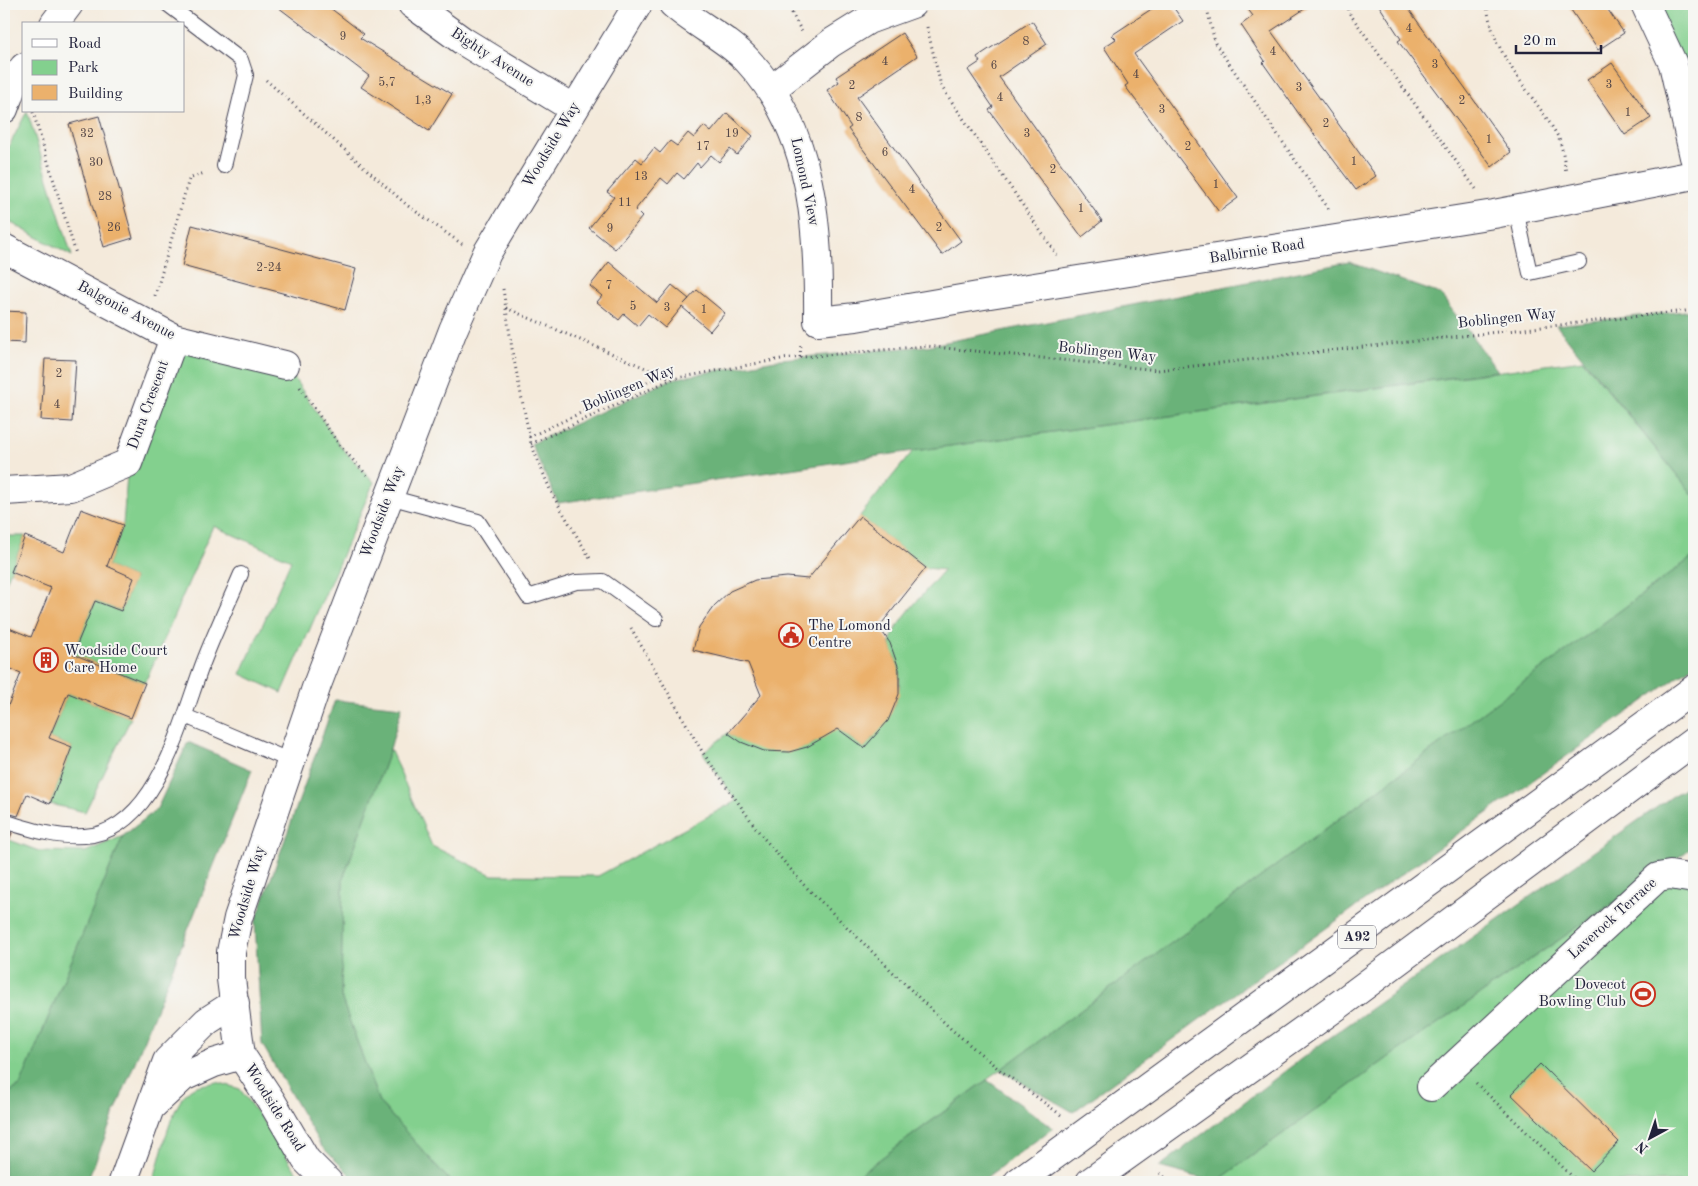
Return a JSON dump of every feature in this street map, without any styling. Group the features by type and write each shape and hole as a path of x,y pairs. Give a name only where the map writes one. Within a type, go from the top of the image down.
{"main road":[{"path":"56,22 69,4"},
{"name":"Bighty Avenue","path":"412,4 463,41 574,109"},
{"name":"Woodside Way","path":"241,1056 231,979 231,952 238,918 291,761 389,497 453,330 487,253 638,4"},
{"name":"Lomond View","path":"673,4 747,60 772,89 796,135 808,188 819,256 818,321"},
{"path":"1646,4 1672,64 1694,156"},
{"path":"772,89 831,43 868,20 919,13"},
{"path":"4,109 15,80 22,70"},
{"name":"Balbirnie Road","path":"818,321 856,317 1074,280 1505,212 1694,175"},
{"name":"Balgonie Avenue","path":"4,248 174,338 285,365"},
{"name":"Dura Crescent","path":"4,492 71,487 128,463 174,338"},
{"name":"A92","path":"1018,1182 1694,689"},
{"path":"1090,1182 1340,1004 1694,741"},
{"name":"Laverock Terrace","path":"1431,1087 1658,877 1670,875 1694,879"},
{"path":"123,1182 167,1061 207,1021 234,1004"},
{"path":"148,1110 182,1077 214,1063 241,1056"},
{"name":"Woodside Road","path":"241,1056 272,1102 306,1160 328,1182"}],"lane":[{"path":"166,4 241,60 246,75 224,166"},
{"path":"1505,212 1530,273 1579,262"},
{"path":"389,497 478,521 528,597 576,582 603,581 656,619"},
{"path":"4,821 42,832 72,836 94,834 111,828 138,808 147,796 172,748 205,658 241,574"},
{"path":"185,716 291,761"}],"path":[{"path":"1206,4 1215,43 1348,237"},
{"path":"1347,4 1350,14 1505,212"},
{"path":"1487,4 1488,17 1505,56 1558,137 1573,199"},
{"path":"919,13 941,86 1074,280"},
{"path":"241,60 260,74 408,206 461,244 487,253 500,264 513,354 531,444 552,494 603,581"},
{"path":"33,112 87,291"},
{"path":"148,324 189,179 224,166"},
{"path":"506,308 672,379"},
{"name":"Boblingen Way","path":"531,444 672,379 781,359 926,346 1158,370 1694,310"},
{"path":"285,365 340,446 389,497"},
{"path":"530,436 662,375"},
{"path":"630,627 703,753 760,835 804,885 951,1029 1000,1070 1066,1118"},
{"path":"1456,1064 1578,1182"},
{"path":"1160,1173 1170,1182"}],"green space":[{"path":"1645,4 1694,4 1694,157"},
{"path":"27,112 72,256 4,219 4,156"},
{"path":"1349,262 1440,294 1498,371 913,451 558,503 531,444 672,379 781,359 926,346"},
{"path":"1694,310 1694,496 1556,325"},
{"path":"174,338 285,365 340,446 374,482 282,693 241,674 291,560 213,526 145,683 73,654 95,601 121,611 134,578 107,566 123,525 128,463"},
{"path":"1583,360 1694,496 1694,556 849,1182 451,1182 379,1102 341,997 343,879 390,749 432,846 492,875 598,876 736,801 703,753 728,733 750,743 786,750 810,745 835,727 864,748 885,722 895,703 900,682 899,670 891,647 894,632 944,570 926,568 860,516 913,451"},
{"path":"4,536 25,536 4,587"},
{"path":"1694,556 1694,665 1237,992 1073,1112 1000,1070"},
{"path":"68,693 131,718 85,812 50,804 72,747 49,738"},
{"path":"335,700 402,707 390,749 343,879 341,997 379,1102 451,1182 357,1182 321,1146 262,1044 255,923"},
{"path":"188,742 252,770 87,1182 4,1182 4,1095 20,1086 123,836 157,809"},
{"path":"1694,781 1694,846 1672,862 1392,1055 1216,1182 1159,1167 1318,1046"},
{"path":"123,836 20,1086 4,1095 4,838 39,851 85,852"},
{"path":"1672,862 1694,884 1694,1182 1216,1182 1392,1055"},
{"path":"987,1080 1053,1128 980,1182 849,1182"},
{"path":"217,1082 240,1089 275,1137 296,1172 305,1182 153,1182 168,1130 179,1103 186,1093 194,1087"}],"building":[{"path":"274,4 325,4 364,34 360,38 452,94 429,131 361,87 369,76"},
{"path":"1159,4 1171,4 1183,21 1134,54 1238,198 1219,212 1125,86 1128,84 1104,47 1116,39 1112,35"},
{"path":"1244,4 1312,4 1271,31 1376,176 1356,190 1263,63 1265,61 1241,25 1253,16"},
{"path":"1378,4 1405,4 1511,152 1492,167 1398,41 1401,39"},
{"path":"1567,4 1604,4 1624,33 1598,50"},
{"path":"1032,21 1047,44 999,77 1102,221 1082,237 989,110 993,107 968,70 980,62 977,57"},
{"path":"902,33 917,56 857,97 961,241 942,255 848,129 851,127 827,90 839,82 836,77"},
{"path":"1612,63 1651,118 1625,135 1587,80"},
{"path":"727,113 753,136 737,155 730,149 719,162 711,155 700,167 697,163 684,179 677,173 668,184 661,178 635,210 642,217 615,249 589,228 614,197 607,192 636,158 642,163 654,148 660,153 670,141 677,146 688,133 694,138 704,126 711,132"},
{"path":"99,116 133,238 104,247 69,124"},
{"path":"192,225 356,269 345,310 182,266"},
{"path":"609,262 657,303 672,285 689,299 697,290 725,313 710,331 682,307 665,328 648,314 638,326 624,314 619,320 597,302 602,296 590,286"},
{"path":"4,311 26,312 25,343 4,342"},
{"path":"45,359 76,360 72,422 41,420"},
{"name":"Woodside Court Care Home","path":"81,509 123,525 107,566 134,578 121,611 95,601 73,654 145,683 131,718 68,693 49,738 72,747 50,804 27,794 18,816 4,812 4,716 21,673 4,666 4,626 31,637 51,588 11,572 25,536 64,552"},
{"name":"The Lomond Centre","path":"860,516 926,568 879,627 890,643 899,669 899,694 888,721 864,748 838,729 807,747 789,752 764,751 741,742 728,733 761,695 748,663 693,650 699,627 714,606 730,591 755,580 787,577 808,579"},
{"path":"4,830 12,833 5,850 4,850"},
{"path":"1540,1064 1619,1142 1591,1171 1511,1094"}],"place":[{"name":"The Lomond Centre","path":"791,635"},
{"name":"Woodside Court Care Home","path":"46,660"},
{"name":"Dovecot Bowling Club","path":"1643,994"}]}
